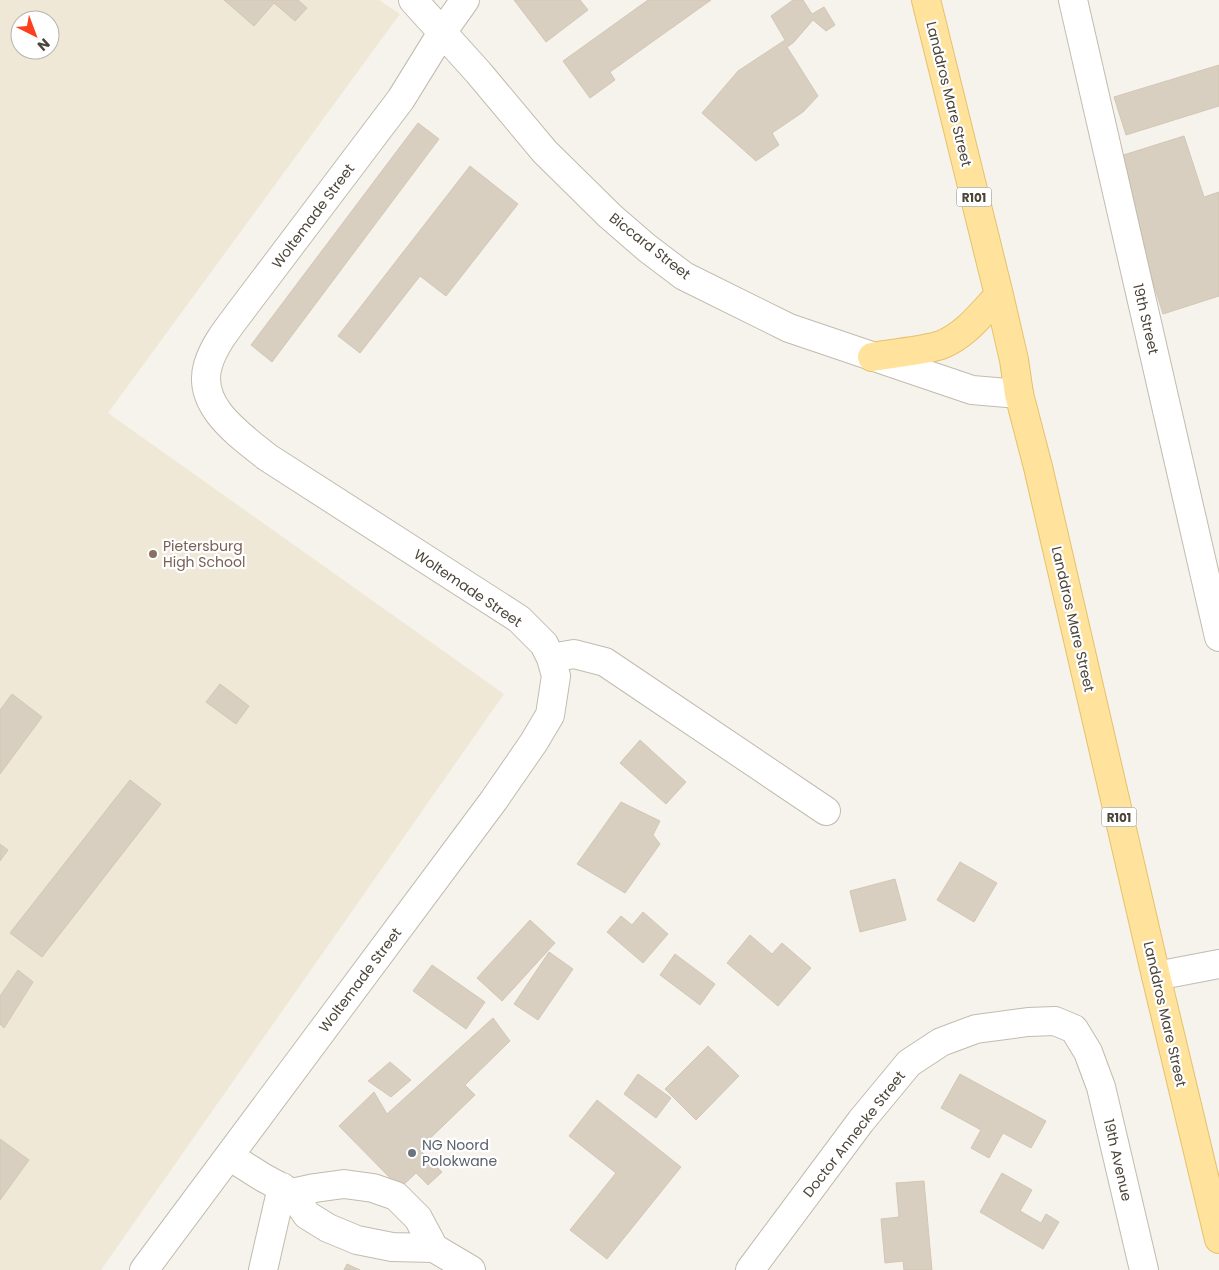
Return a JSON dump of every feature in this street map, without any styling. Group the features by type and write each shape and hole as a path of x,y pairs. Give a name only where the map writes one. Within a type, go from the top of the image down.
{"main road":[{"name":"Landdros Mare Street","path":"926,0 999,295 1014,360 1019,394 1038,467 1219,1239"},
{"path":"872,356 940,345 970,326 999,295"}],"street":[{"name":"Biccard Street","path":"413,0 442,31 545,152 610,216 647,248 684,276 789,328 972,390 1019,394"},
{"name":"Woltemade Street","path":"144,1270 494,800 550,715 556,676 551,658 544,644 519,619 267,457 232,428 213,406 206,383 208,365 218,342 401,99 442,31 465,0"},
{"name":"19th Street","path":"1074,0 1211,568 1219,637"},
{"path":"551,658 574,654 605,662 826,810"},
{"path":"1156,976 1219,964"},
{"name":"Doctor Annecke Street","path":"750,1270 882,1094 909,1063 941,1042 976,1029 1028,1022 1055,1021 1074,1029 1088,1052"},
{"name":"19th Avenue","path":"1088,1052 1101,1087 1144,1270"},
{"path":"230,1156 287,1190 307,1215 328,1228 357,1240 392,1247 434,1248 471,1270"},
{"path":"287,1190 344,1184 373,1188 396,1196 418,1218 434,1248"},
{"path":"263,1270 287,1190"}],"shaded area":[{"name":"Pietersburg High School","path":"0,0 379,0 400,14 108,413 504,694 101,1270 0,1270"}],"building":[{"path":"224,0 298,0 307,8 295,21 274,3 254,26"},
{"path":"514,0 580,0 588,10 546,42"},
{"path":"648,0 711,0 610,72 615,80 590,98 563,61"},
{"path":"793,0 803,0 812,14 824,7 835,25 826,31 813,20 793,43 787,47 818,96 803,112 772,133 779,145 756,161 702,113 738,71 785,40 771,16"},
{"path":"1219,65 1219,106 1126,135 1114,97"},
{"path":"418,123 439,139 272,362 251,345"},
{"path":"1184,136 1204,197 1219,192 1219,296 1163,314 1114,158"},
{"path":"470,166 518,204 446,296 420,276 360,353 338,336"},
{"path":"220,684 249,706 236,724 206,702"},
{"path":"12,694 42,717 0,774 0,710"},
{"path":"640,740 686,782 666,804 620,763"},
{"path":"130,780 161,804 42,957 10,933"},
{"path":"621,802 660,821 653,835 660,844 625,893 577,864"},
{"path":"0,844 8,850 0,861"},
{"path":"960,862 997,883 974,922 937,900"},
{"path":"895,879 906,920 860,932 850,891"},
{"path":"643,912 668,934 643,963 607,932 621,916 632,925"},
{"path":"530,920 555,943 502,1001 477,978"},
{"path":"750,935 772,954 782,943 811,968 778,1006 727,963"},
{"path":"549,952 573,969 538,1020 514,1004"},
{"path":"675,954 715,984 700,1005 660,975"},
{"path":"432,965 485,1002 466,1029 413,991"},
{"path":"18,970 33,982 4,1028 0,1024 0,996"},
{"path":"493,1018 510,1041 465,1085 475,1095 419,1149 442,1172 428,1185 416,1173 400,1188 339,1126 374,1092 387,1114"},
{"path":"708,1046 739,1076 696,1120 665,1089"},
{"path":"390,1062 411,1080 391,1097 368,1081"},
{"path":"638,1074 671,1098 656,1118 624,1094"},
{"path":"960,1074 1046,1121 1031,1148 1003,1133 989,1158 971,1148 981,1130 941,1108"},
{"path":"597,1100 681,1167 607,1259 570,1230 616,1173 569,1136"},
{"path":"0,1139 29,1160 0,1200"},
{"path":"1002,1173 1032,1190 1020,1211 1041,1223 1046,1214 1059,1222 1043,1249 980,1212"},
{"path":"924,1181 932,1270 904,1270 903,1261 885,1263 881,1219 899,1217 896,1183"},
{"path":"347,1264 360,1270 344,1270"}],"place":[{"name":"Pietersburg High School","path":"153,554"},
{"name":"NG Noord Polokwane","path":"412,1153"}]}
